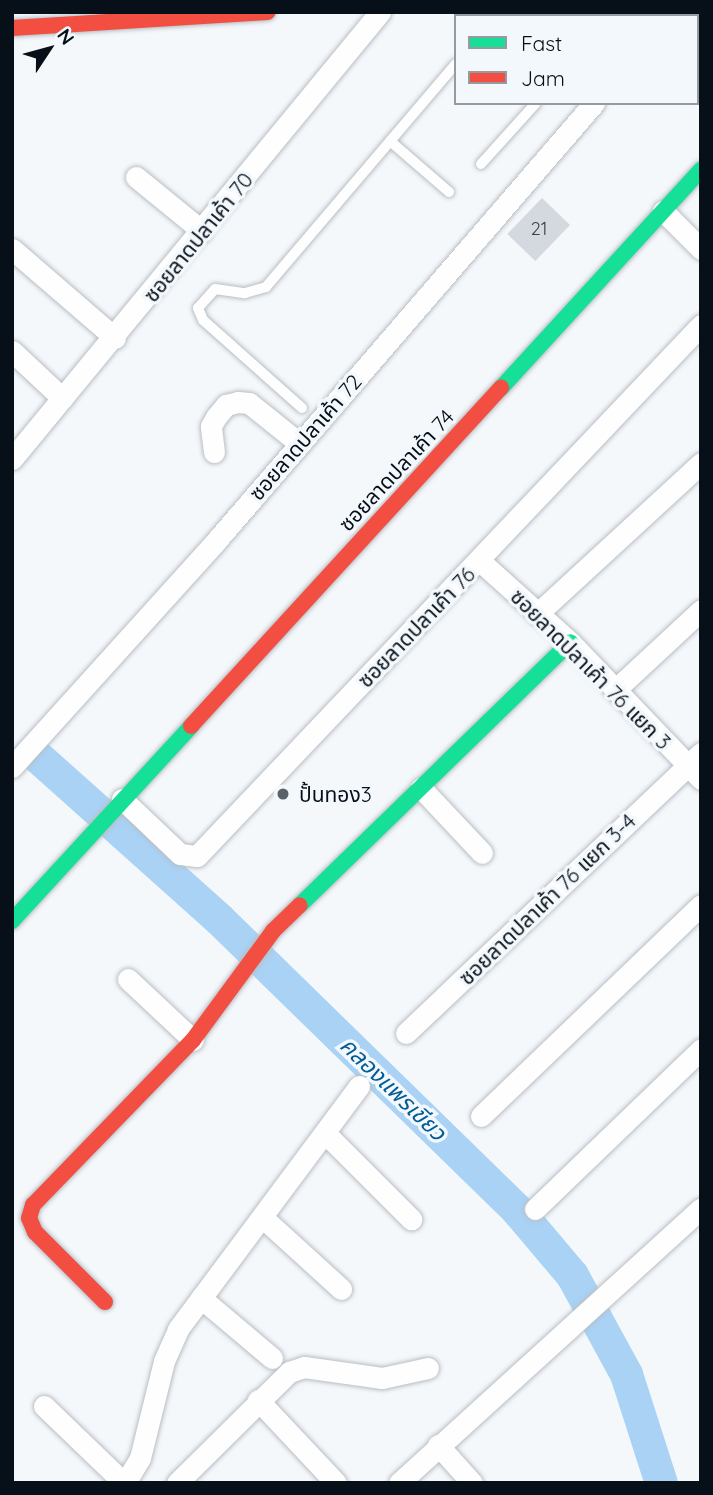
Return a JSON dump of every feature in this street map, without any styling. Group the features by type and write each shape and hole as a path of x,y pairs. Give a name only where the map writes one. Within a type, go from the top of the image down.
{"street":[{"path":"12,29 268,12"},
{"name":"ซอยลาดปลาเค้า 70","path":"12,458 115,338 380,12"},
{"name":"ซอยลาดปลาเค้า 72","path":"12,767 299,443 592,105"},
{"name":"ซอยลาดปลาเค้า 74","path":"12,921 701,170"},
{"path":"136,177 202,231"},
{"path":"663,211 701,249"},
{"path":"12,249 115,338"},
{"name":"ซอยลาดปลาเค้า 76","path":"110,813 180,854 197,856 701,326"},
{"path":"12,351 62,398"},
{"path":"214,452 211,426 226,405 238,402 249,403 299,443"},
{"path":"537,614 701,463"},
{"name":"ซอยลาดปลาเค้า 76 แยก 3","path":"480,561 570,642 615,690 696,766"},
{"path":"615,690 701,610"},
{"path":"105,1302 35,1232 31,1211 193,1041 262,943 570,642"},
{"name":"ซอยลาดปลาเค้า 76 แยก 3-4","path":"406,1033 696,766"},
{"path":"421,788 482,853"},
{"path":"481,1116 701,905"},
{"path":"128,979 193,1041"},
{"path":"535,1209 701,1049"},
{"path":"44,1406 125,1483 140,1458 170,1345 201,1298 359,1086"},
{"path":"325,1132 411,1219"},
{"path":"400,1483 438,1445 587,1315 701,1209"},
{"path":"262,1217 341,1289"},
{"path":"201,1298 272,1359"},
{"path":"180,1482 258,1400 289,1372 304,1367 382,1378 428,1368"},
{"path":"258,1400 336,1483"},
{"path":"438,1445 472,1483"}],"lane":[{"path":"302,408 203,320 198,308 215,289 245,293 266,287 454,66"},
{"path":"481,164 534,105"},
{"path":"390,141 449,192"}],"building":[{"path":"542,198 570,225 535,261 507,234"}],"waterway":[{"name":"คลองแพรเขียว","path":"39,758 219,919 517,1210 572,1275 626,1374 661,1483"}],"traffic: fast":[{"path":"501,388 701,170"},
{"path":"300,905 570,642"},
{"path":"12,921 191,726"}],"traffic: jam":[{"path":"12,28 268,12"},
{"path":"191,726 501,388"},
{"path":"105,1302 35,1232 29,1218 33,1205 193,1040 273,931 300,905"}],"place":[{"name":"ปั้นทอง3","path":"283,794"}]}
